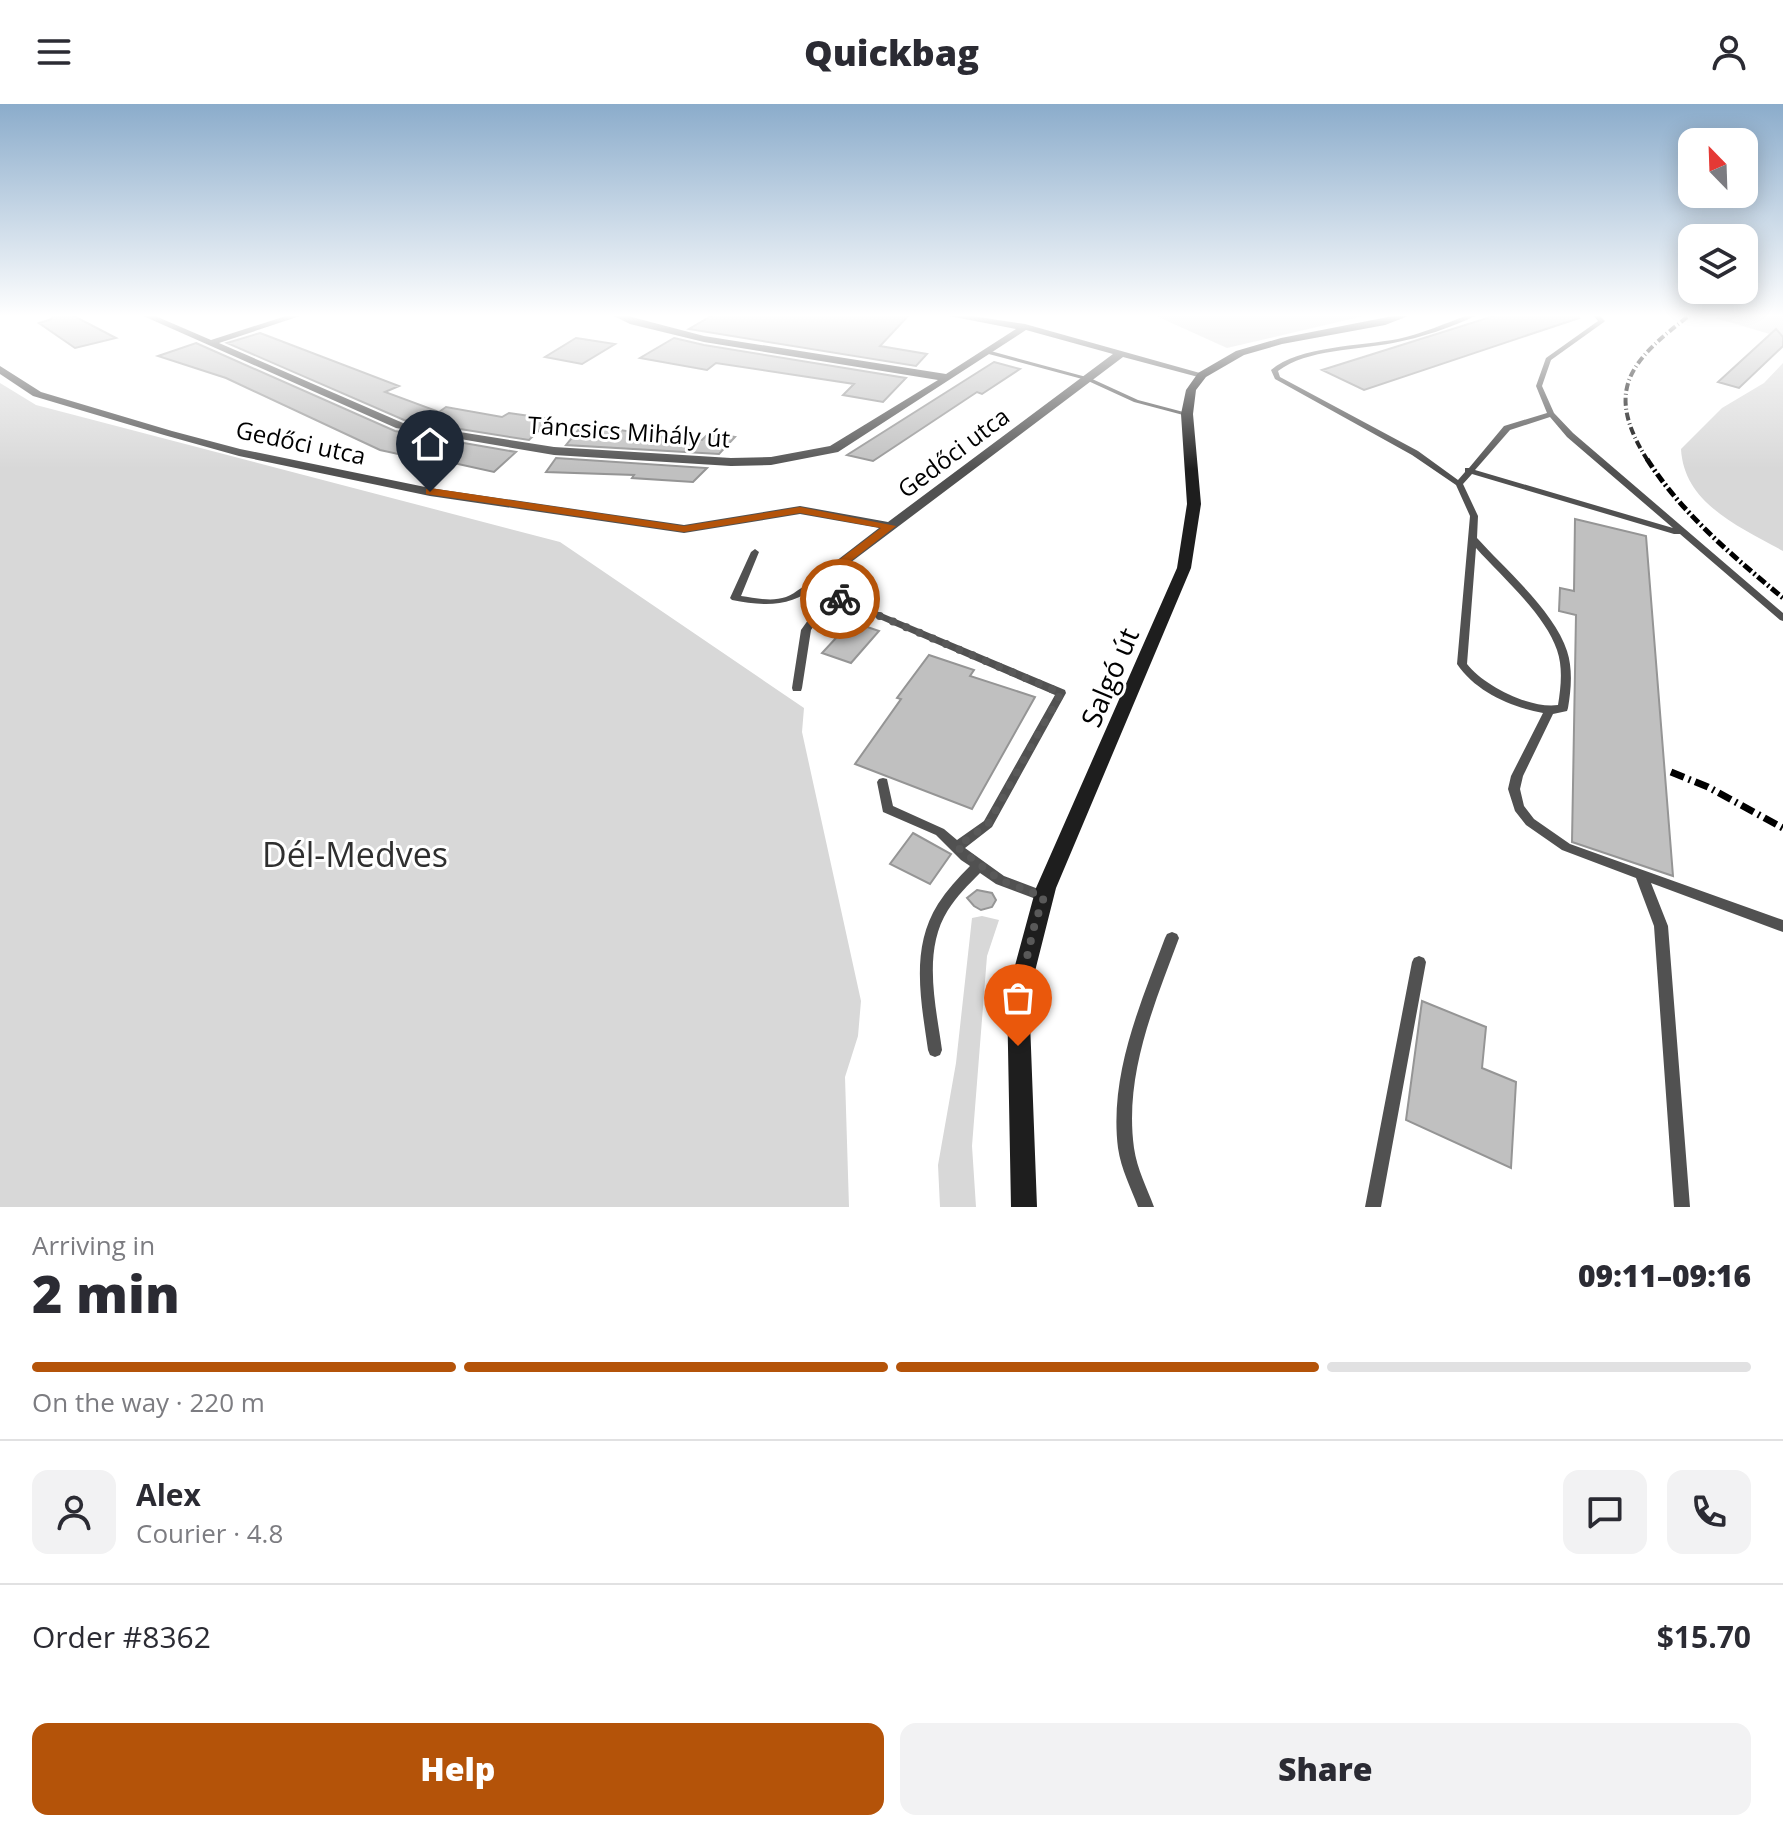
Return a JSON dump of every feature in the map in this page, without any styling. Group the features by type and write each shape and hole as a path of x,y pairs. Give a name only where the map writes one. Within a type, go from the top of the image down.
{"main road":[{"path":"1202,375 1217,366"},
{"name":"Salgó út","path":"1024,1207 1018,995 1044,897 1184,568 1194,504 1187,414 1191,390 1202,375"}],"street":[{"name":"Táncsics Mihály út","path":"267,366 400,426 554,451 731,462 771,461 834,449 965,366"},
{"path":"876,366 948,378"},
{"name":"Gedőci utca","path":"812,585 1104,366"},
{"path":"1169,366 1202,375"},
{"name":"Gedőci utca","path":"0,369 37,394 168,433 239,452 430,492 684,529 800,510 890,526"},
{"path":"812,585 837,597"}],"lane":[{"path":"1041,366 1088,379 1136,401 1187,414"},
{"path":"1279,366 1274,370 1277,378 1415,453 1459,484 1474,516 1472,538 1463,668 1479,681 1525,705 1549,712 1560,711 1564,705 1561,646 1472,538"},
{"path":"1546,366 1539,386 1551,414 1570,435 1783,618"},
{"path":"1459,484 1507,428 1551,414"},
{"path":"1468,470 1683,534"},
{"path":"755,552 735,598 774,603 795,599 812,585"},
{"path":"797,688 806,630 837,597 1061,693 988,824 957,847"},
{"path":"1549,712 1517,776 1514,789 1519,808 1545,835 1566,847 1783,926"},
{"path":"883,782 887,809 927,825 1000,880 1044,897"},
{"path":"935,1050 928,993 928,940 943,901 979,866"},
{"path":"1641,875 1661,926 1682,1207"},
{"path":"1146,1207 1126,1150 1124,1091 1139,1025 1172,938"},
{"path":"1373,1207 1419,962"}],"green space":[{"path":"1783,366 1783,551 1733,523 1703,499 1684,468 1681,449 1722,408 1764,383"},
{"name":"Dél-Medves","path":"0,383 36,405 560,542 804,708 802,732 861,1001 858,1036 845,1077 849,1207 0,1207"},
{"path":"982,916 999,920 987,956 972,1146 976,1207 940,1207 938,1165 956,1063 972,918"}],"building":[{"path":"190,366 249,366 395,431 516,452 494,472 449,462 459,455 410,446 398,454 380,450 226,378"},
{"path":"281,366 348,366 399,386 385,392 439,412 446,407 502,417 509,413 551,419 529,440 404,420"},
{"path":"687,366 712,366 707,370"},
{"path":"739,366 835,366 906,378 883,402 843,395 854,384"},
{"path":"987,366 1020,369 982,394 977,392 873,461 847,455"},
{"path":"1333,366 1434,366 1364,390 1322,370"},
{"path":"1735,366 1762,366 1739,388 1718,382"},
{"path":"583,424 663,437 666,433 702,440 709,433 735,437 719,454 566,445"},
{"path":"556,458 707,468 693,482 632,478 634,475 546,472"},
{"path":"1575,519 1646,536 1673,876 1572,842 1576,615 1559,611 1560,588 1574,591"},
{"path":"838,617 879,631 851,663 822,653 836,638 824,633"},
{"path":"929,655 974,670 970,676 1035,697 972,809 855,764"},
{"path":"913,833 951,854 930,884 890,864"},
{"path":"977,890 992,893 996,900 992,907 981,910 974,906 967,898"},
{"path":"1422,1001 1486,1027 1482,1068 1516,1082 1511,1168 1406,1120"}],"railway":[{"path":"1636,366 1626,396 1627,415 1648,461"},
{"path":"1647,459 1692,516 1783,598"},
{"path":"1671,772 1708,787 1783,828"}],"way so far":[{"path":"840,599 1061,693 988,824 957,847 1000,880 1044,897 1018,995 1018,1046"}],"route":[{"path":"430,492 684,529 800,510 890,526 812,585 840,599"}]}
